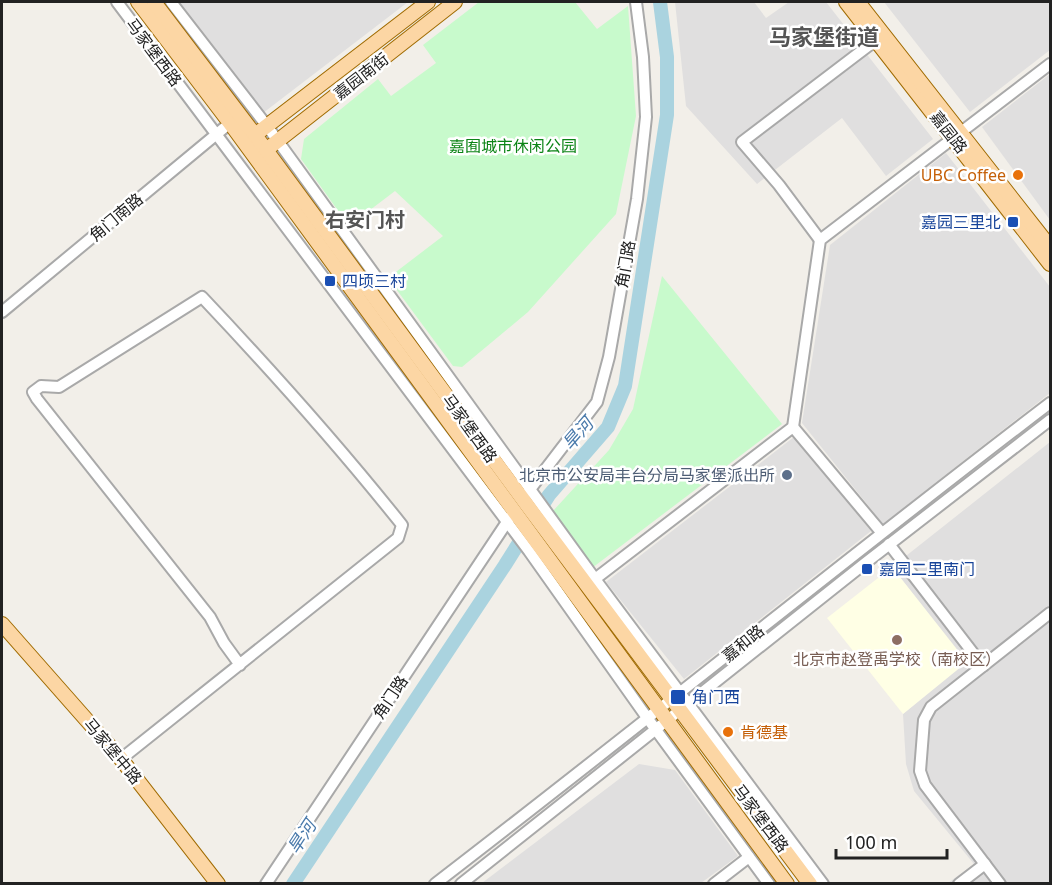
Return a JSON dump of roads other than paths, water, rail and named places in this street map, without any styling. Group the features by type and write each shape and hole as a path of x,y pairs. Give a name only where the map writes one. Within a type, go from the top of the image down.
{"main road":[{"name":"马家堡西路","path":"138,2 542,536 681,701 810,884"},
{"name":"马家堡西路","path":"154,2 266,150 521,508"},
{"name":"嘉园南街","path":"255,135 428,2"},
{"name":"嘉园南街","path":"266,150 455,2"},
{"name":"嘉园路","path":"846,2 1050,247"},
{"name":"嘉园路","path":"858,2 1050,264"},
{"name":"马家堡西路","path":"542,536 658,717 787,884"},
{"name":"马家堡中路","path":"2,624 121,759 218,884"}],"street":[{"name":"马家堡西路","path":"117,2 216,134 542,536 595,579 681,701 823,884"},
{"name":"马家堡西路","path":"171,2 278,141 521,508"},
{"name":"角门路","path":"266,884 521,508 597,402 609,357 637,199 646,117 643,57 636,2"},
{"path":"820,240 779,185 742,142 876,40"},
{"path":"595,579 793,426 820,240 1050,64"},
{"name":"角门南路","path":"2,312 230,123"},
{"path":"121,759 240,665 398,538 402,525 352,463 202,297 59,387 42,386 33,392 44,409 210,617 224,643 240,665"},
{"name":"嘉和路","path":"681,701 881,532 1050,403"},
{"name":"嘉和路","path":"435,884 681,701 1050,420"},
{"path":"793,426 881,532"},
{"path":"889,544 983,666"},
{"path":"1000,884 925,785 920,771 924,720 931,707 1050,613"},
{"name":"嘉和路","path":"461,884 656,730 658,717"},
{"name":"马家堡西路","path":"656,730 769,884"},
{"path":"714,884 749,857"},
{"path":"959,884 985,864"}],"waterway":[{"name":"旱河","path":"293,884 549,495 608,427 625,386 667,115 667,57 660,2"}],"place":[{"name":"UBC Coffee","path":"1018,175"},
{"name":"嘉园三里北","path":"1013,222"},
{"name":"四顷三村","path":"330,281"},
{"name":"北京市公安局丰台分局马家堡派出所","path":"787,475"},
{"name":"嘉园二里南门","path":"867,569"},
{"name":"北京市赵登禹学校（南校区）","path":"897,640"},
{"name":"角门西","path":"678,697"},
{"name":"肯德基","path":"728,732"}],"district":[{"name":"马家堡街道","path":"824,37"},
{"name":"右安门村","path":"365,220"}],"park label":[{"name":"嘉囿城市休闲公园","path":"513,146"}]}
